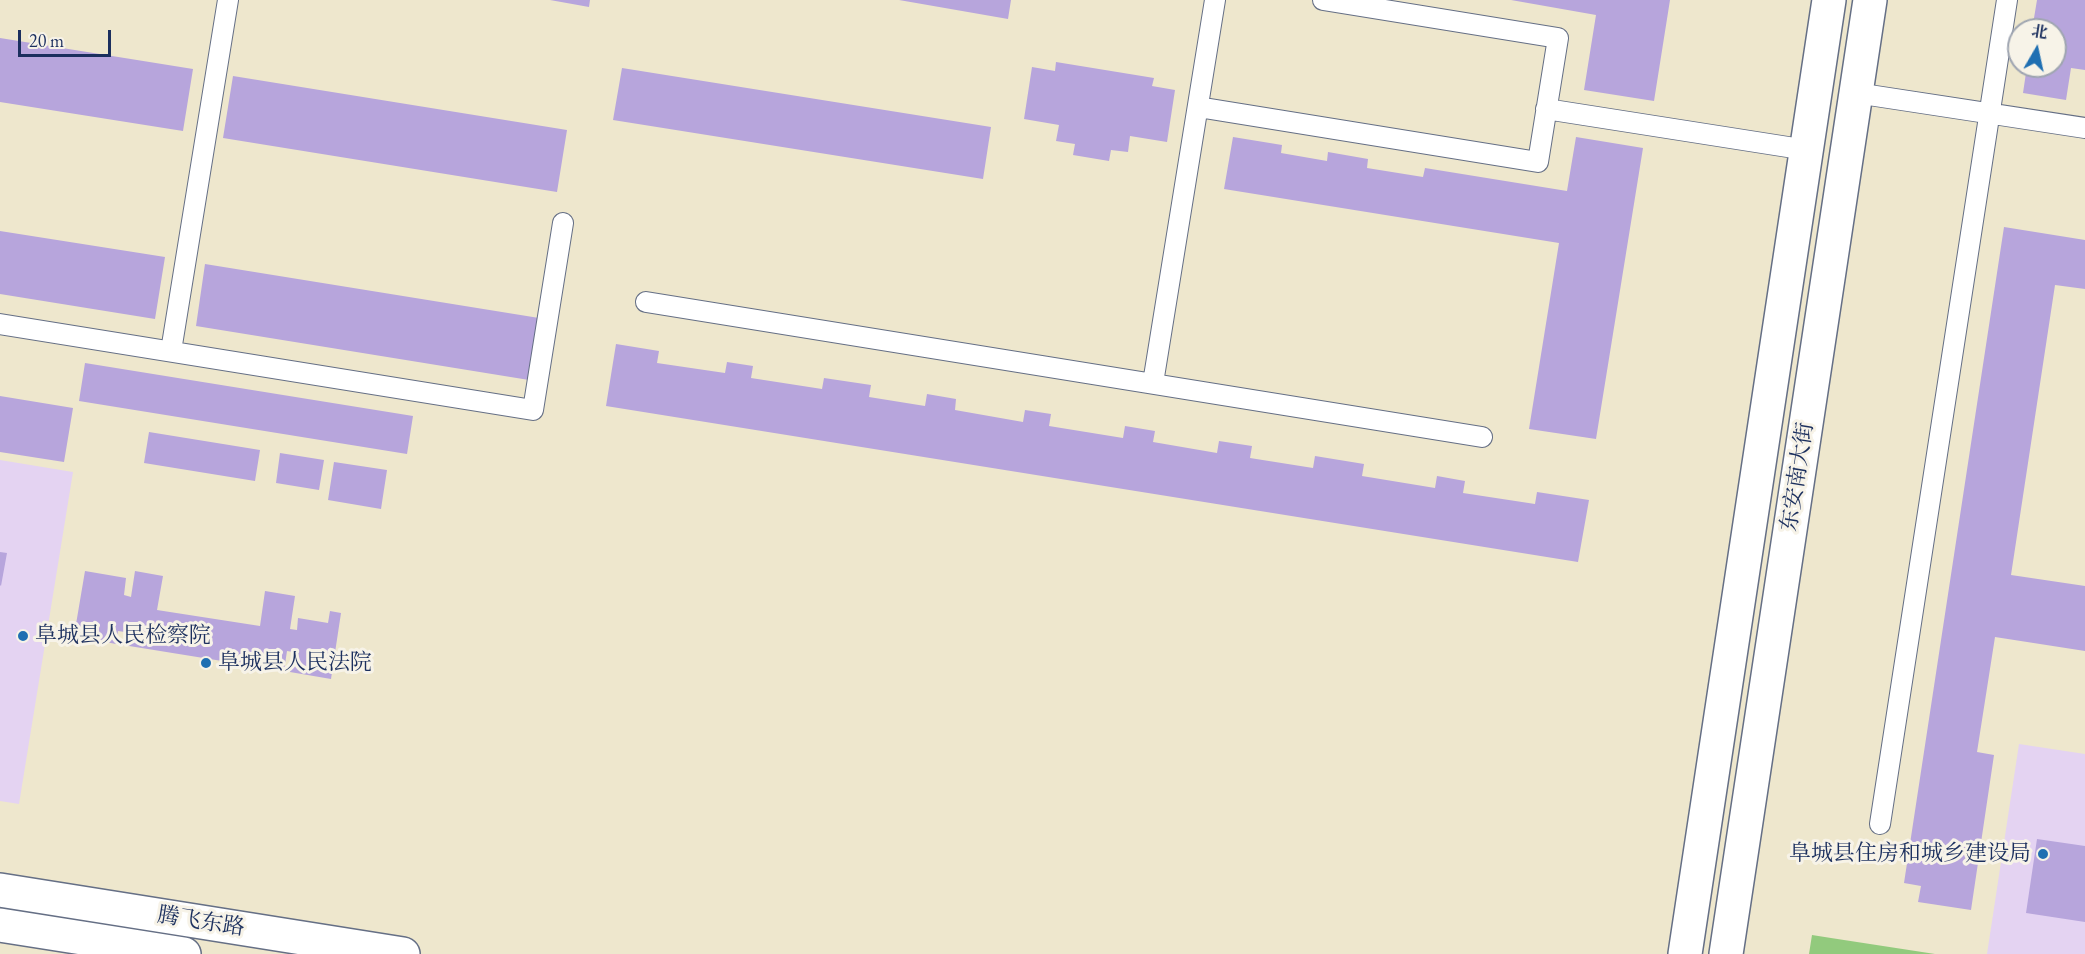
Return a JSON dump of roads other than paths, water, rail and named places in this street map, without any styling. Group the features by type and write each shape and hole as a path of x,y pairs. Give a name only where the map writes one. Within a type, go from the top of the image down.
{"main road":[{"name":"东安南大街","path":"1685,954 1829,0"},
{"name":"东安南大街","path":"1726,954 1870,0"},
{"name":"腾飞东路","path":"0,891 403,954"},
{"name":"腾飞东路","path":"0,925 184,954"}],"lane":[{"path":"171,351 228,0"},
{"path":"1153,383 1215,0"},
{"path":"1198,107 1538,162 1558,38 1323,0"},
{"path":"1880,824 2007,0"},
{"path":"1856,93 2085,128"},
{"path":"1546,109 1807,150"},
{"path":"0,324 533,410 563,223"},
{"path":"646,302 1482,437"}],"place":[{"name":"阜城县人民检察院","path":"23,636"},
{"name":"阜城县人民法院","path":"206,663"},
{"name":"阜城县住房和城乡建设局","path":"2043,854"}]}
